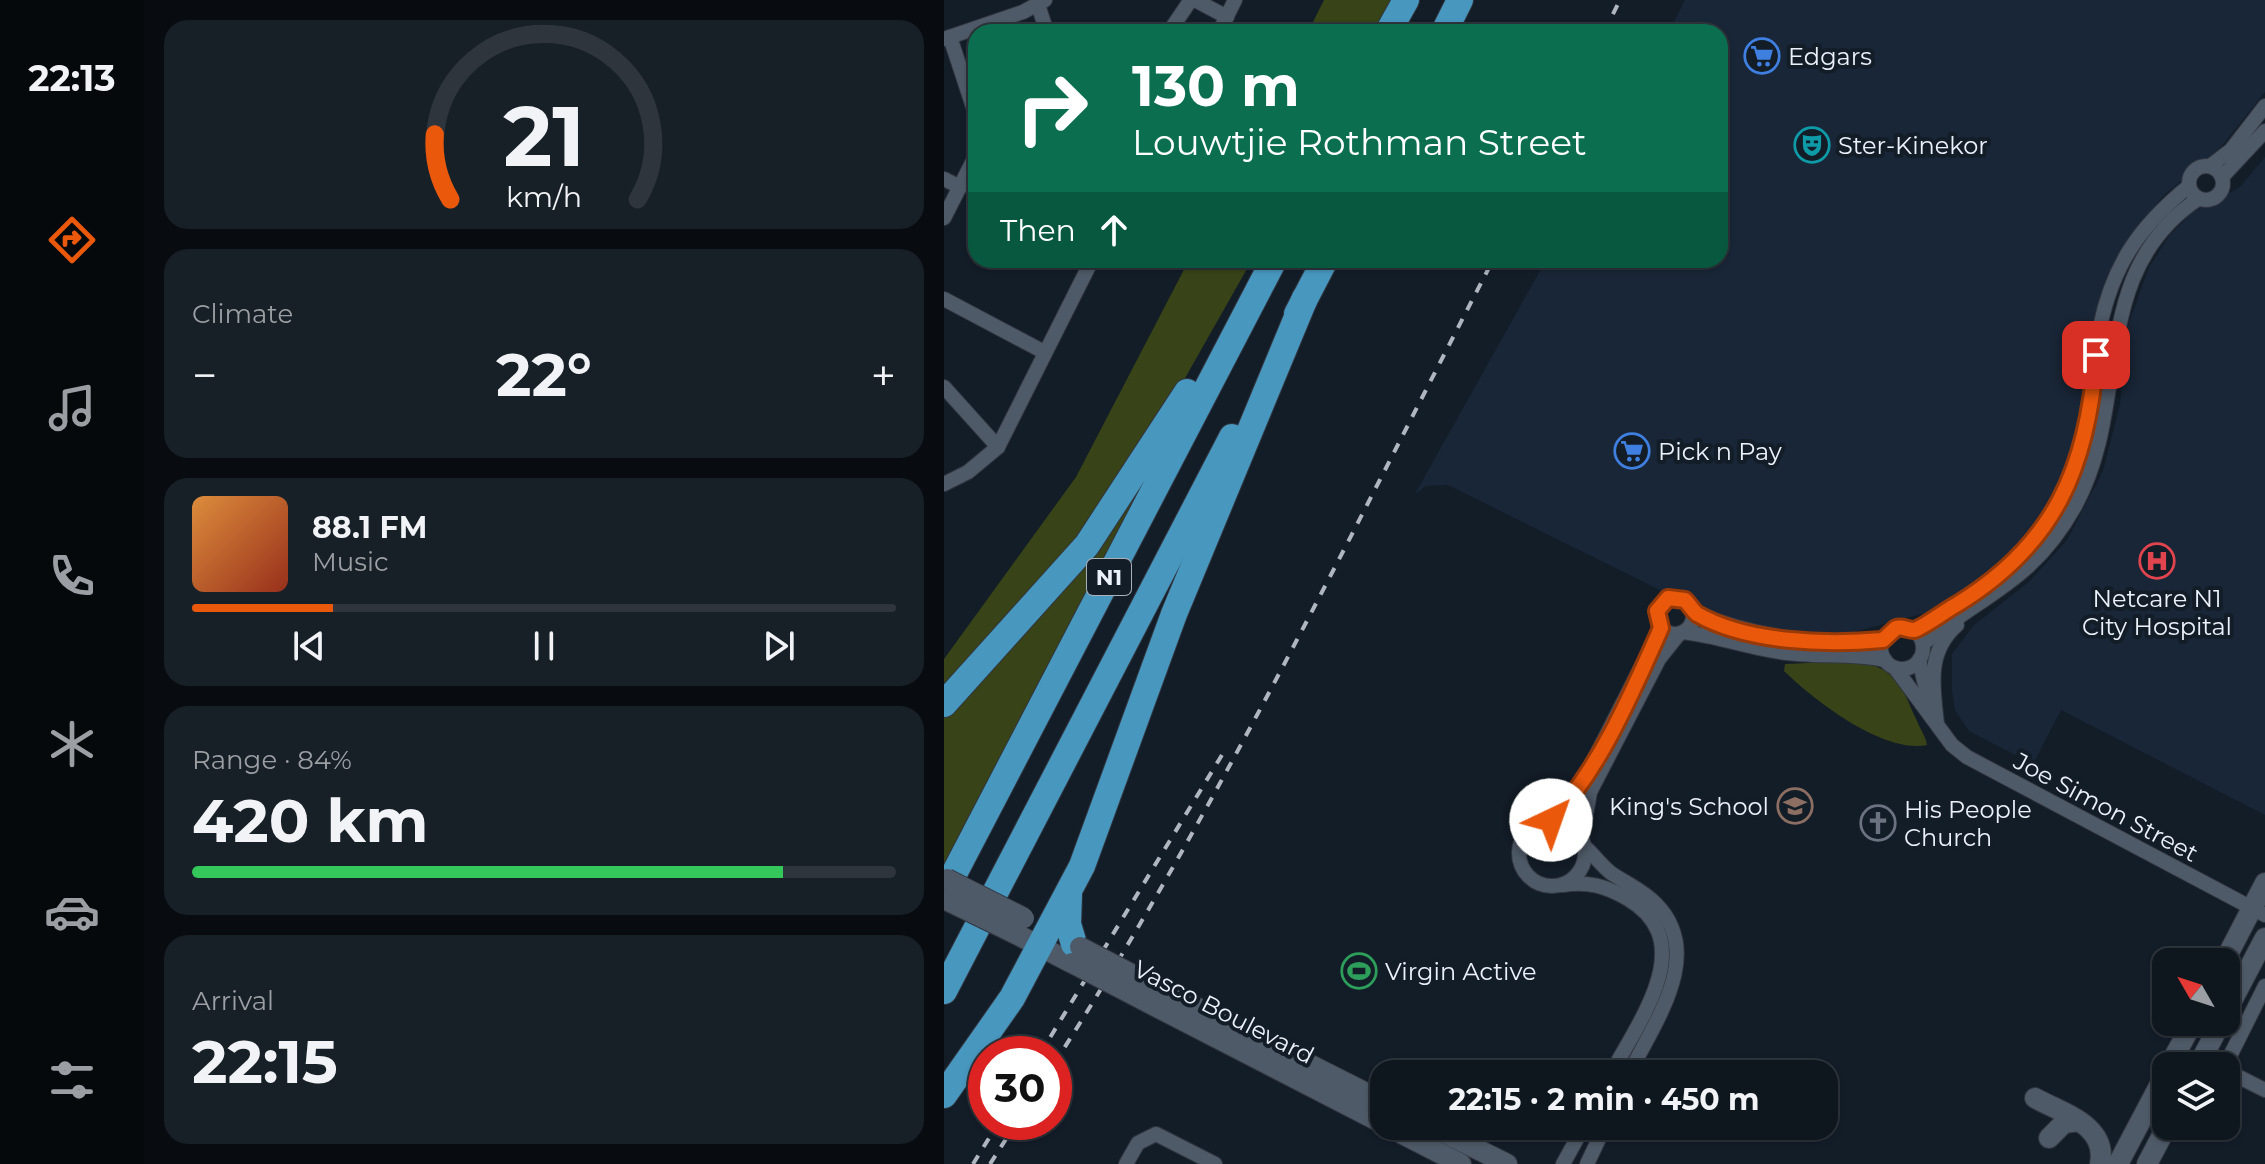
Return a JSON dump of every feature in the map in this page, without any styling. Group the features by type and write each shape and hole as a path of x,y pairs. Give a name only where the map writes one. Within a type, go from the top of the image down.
{"highway":[{"path":"1394,24 1408,0"},
{"path":"1448,24 1460,0"},
{"path":"944,704 1059,578 1108,517 1214,347 1258,268"},
{"name":"N1","path":"944,896 1270,268"},
{"name":"N1","path":"944,991 1321,268"},
{"path":"944,1095 1012,998 1082,866 1174,614 1305,298"},
{"path":"1069,894 1068,924 1075,951"}],"main road":[{"path":"944,878 1020,926"},
{"path":"2234,948 2258,912 2265,883"},
{"path":"944,896 1020,926"},
{"name":"Vasco Boulevard","path":"1020,926 1075,951 1370,1116"},
{"path":"2240,985 2265,938"},
{"name":"Vasco Boulevard","path":"1153,995 1370,1096"},
{"path":"2035,1098 2091,1129 2098,1140 2100,1164"},
{"path":"2118,1164 2152,1100"},
{"path":"2049,1138 2064,1123 2079,1121"},
{"name":"Vasco Boulevard","path":"1415,1140 1461,1164"},
{"path":"1459,1140 1507,1164"},
{"path":"2147,1164 2160,1140"}],"street":[{"path":"1174,24 1190,1 1195,0 1227,17"},
{"path":"1223,24 1235,0"},
{"path":"985,24 1042,3 1046,24"},
{"path":"968,30 947,38 968,94"},
{"path":"1618,1060 1659,981 1663,949 1649,915 1633,902 1602,886 1582,882 1549,886 1534,881 1520,862 1521,841 1527,832 1551,820 1581,785 1661,628 1657,611 1668,598 1685,600 1693,612 1717,622 1784,639 1830,643 1883,640 1896,628 1914,630 1971,596 2008,566 2040,533 2062,502 2089,422 2100,329 2118,269 2148,222 2189,186 2195,169 2210,166 2231,150 2265,106"},
{"path":"1661,628 1712,635 1781,653 1863,655 1909,668 1919,660 1923,644 2015,581 2040,556 2078,500 2101,443 2109,406 2115,336 2129,285 2165,225 2198,199 2217,196 2222,177 2265,131"},
{"path":"2210,166 2222,177"},
{"path":"944,218 968,171"},
{"path":"944,179 960,187"},
{"path":"2189,186 2198,199"},
{"path":"944,484 968,472 998,447 1022,405 1044,352 1088,268"},
{"path":"944,299 1044,352"},
{"path":"944,387 998,447"},
{"path":"1937,725 1933,664 1939,647 1951,631 1979,606"},
{"path":"1563,885 1578,874 1586,856 1584,842 1590,792 1659,659 1692,624 1693,612"},
{"path":"1914,630 1923,644"},
{"path":"1883,640 1890,664"},
{"name":"Joe Simon Street","path":"1919,660 1924,689 1937,725"},
{"name":"Joe Simon Street","path":"1890,664 1952,745 1983,767 2258,912"},
{"path":"1551,820 1569,824 1612,873 1641,889 1659,907 1675,940 1675,982 1636,1060"},
{"path":"2265,986 2229,1055 2228,1066 2237,1076 2265,1090"},
{"path":"1126,1164 1138,1143 1156,1134 1215,1164"},
{"path":"1563,1164 1576,1140"},
{"path":"1587,1164 1598,1140"}],"shaded area":[{"path":"1685,0 2265,0 2265,92 2221,147 2161,198 2126,245 2073,459 2050,507 2009,557 1949,602 1929,612 1854,632 1780,632 1729,618 1660,590 1448,485 1426,486 1415,494 1542,268 1728,268 1728,24 1673,24"},
{"name":"Netcare N1 City Hospital","path":"2265,157 2265,815 2061,710 2033,764 1969,731 1955,710 1952,654 1974,625 2030,581 2067,540 2103,471 2120,404 2128,326 2148,269 2169,236 2193,212 2239,188"}],"green space":[{"path":"1324,0 1394,0 1381,24 1312,24"},
{"path":"1185,268 1247,268 1159,424 1095,522 944,693 944,659 1076,477"},
{"path":"1172,429 944,866 944,713"},
{"path":"1855,661 1881,668 1896,680 1927,745 1909,746 1870,733 1831,710 1784,671 1785,664"}],"railway":[{"path":"1608,24 1620,0"},
{"path":"1071,1036 1228,768 1489,268"},
{"path":"1051,1036 1225,750"},
{"path":"973,1164 988,1140"},
{"path":"990,1164 1005,1140"}],"place":[{"name":"Edgars","path":"1762,56"},
{"name":"Ster-Kinekor","path":"1812,145"},
{"name":"Pick n Pay","path":"1632,451"},
{"name":"Netcare N1 City Hospital","path":"2157,561"},
{"name":"King's School","path":"1795,806"},
{"name":"His People Church","path":"1878,823"},
{"name":"Virgin Active","path":"1359,971"}],"route":[{"path":"1551,820 1581,785 1600,750 1648,658 1661,628 1657,611 1668,598 1685,600 1693,612 1717,622 1760,634 1830,643 1862,642 1883,640 1889,631 1896,628 1914,630 1971,596 2008,566 2040,533 2062,502 2069,486 2089,422 2096,355"}]}
